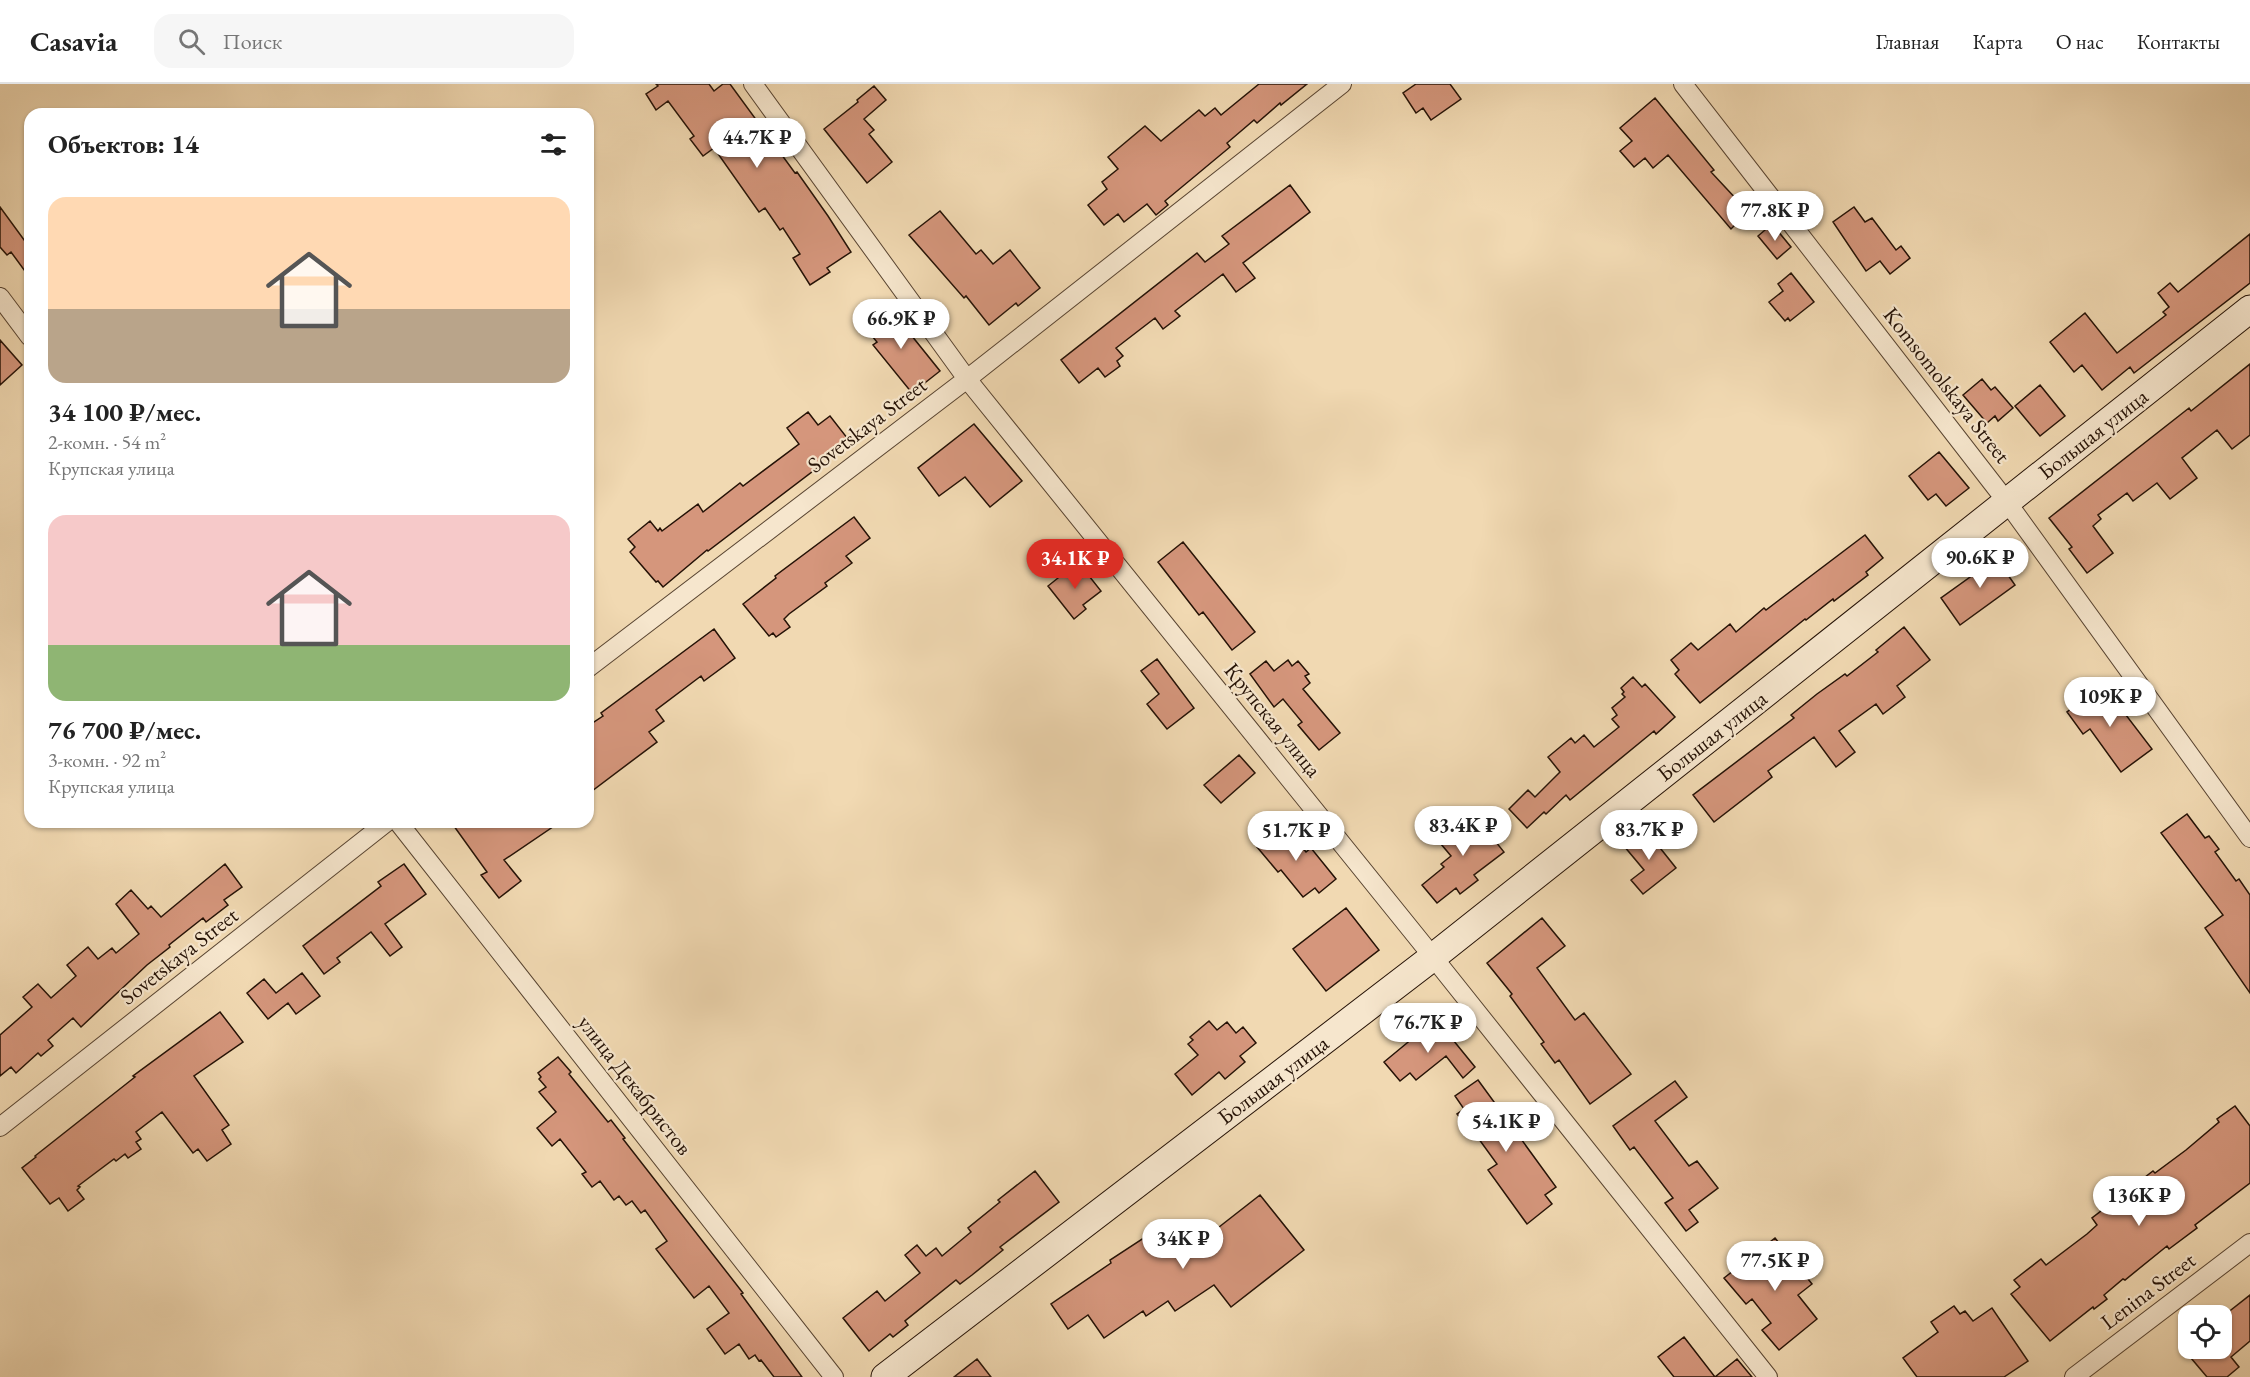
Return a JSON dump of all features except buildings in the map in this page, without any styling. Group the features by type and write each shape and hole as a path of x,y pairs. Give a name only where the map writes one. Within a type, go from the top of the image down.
{"street":[{"name":"Крупская улица","path":"753,84 967,379 1768,1377"},
{"name":"Sovetskaya Street","path":"594,663 967,379 1342,84"},
{"name":"Komsomolskaya Street","path":"1683,84 2007,502 2250,838"},
{"path":"0,297 24,329"},
{"name":"Большая улица","path":"885,1377 1433,957 2250,309"},
{"name":"Sovetskaya Street","path":"0,1128 379,828"},
{"name":"улица Декабристов","path":"403,828 834,1377"},
{"name":"Lenina Street","path":"2074,1377 2250,1243"}]}
